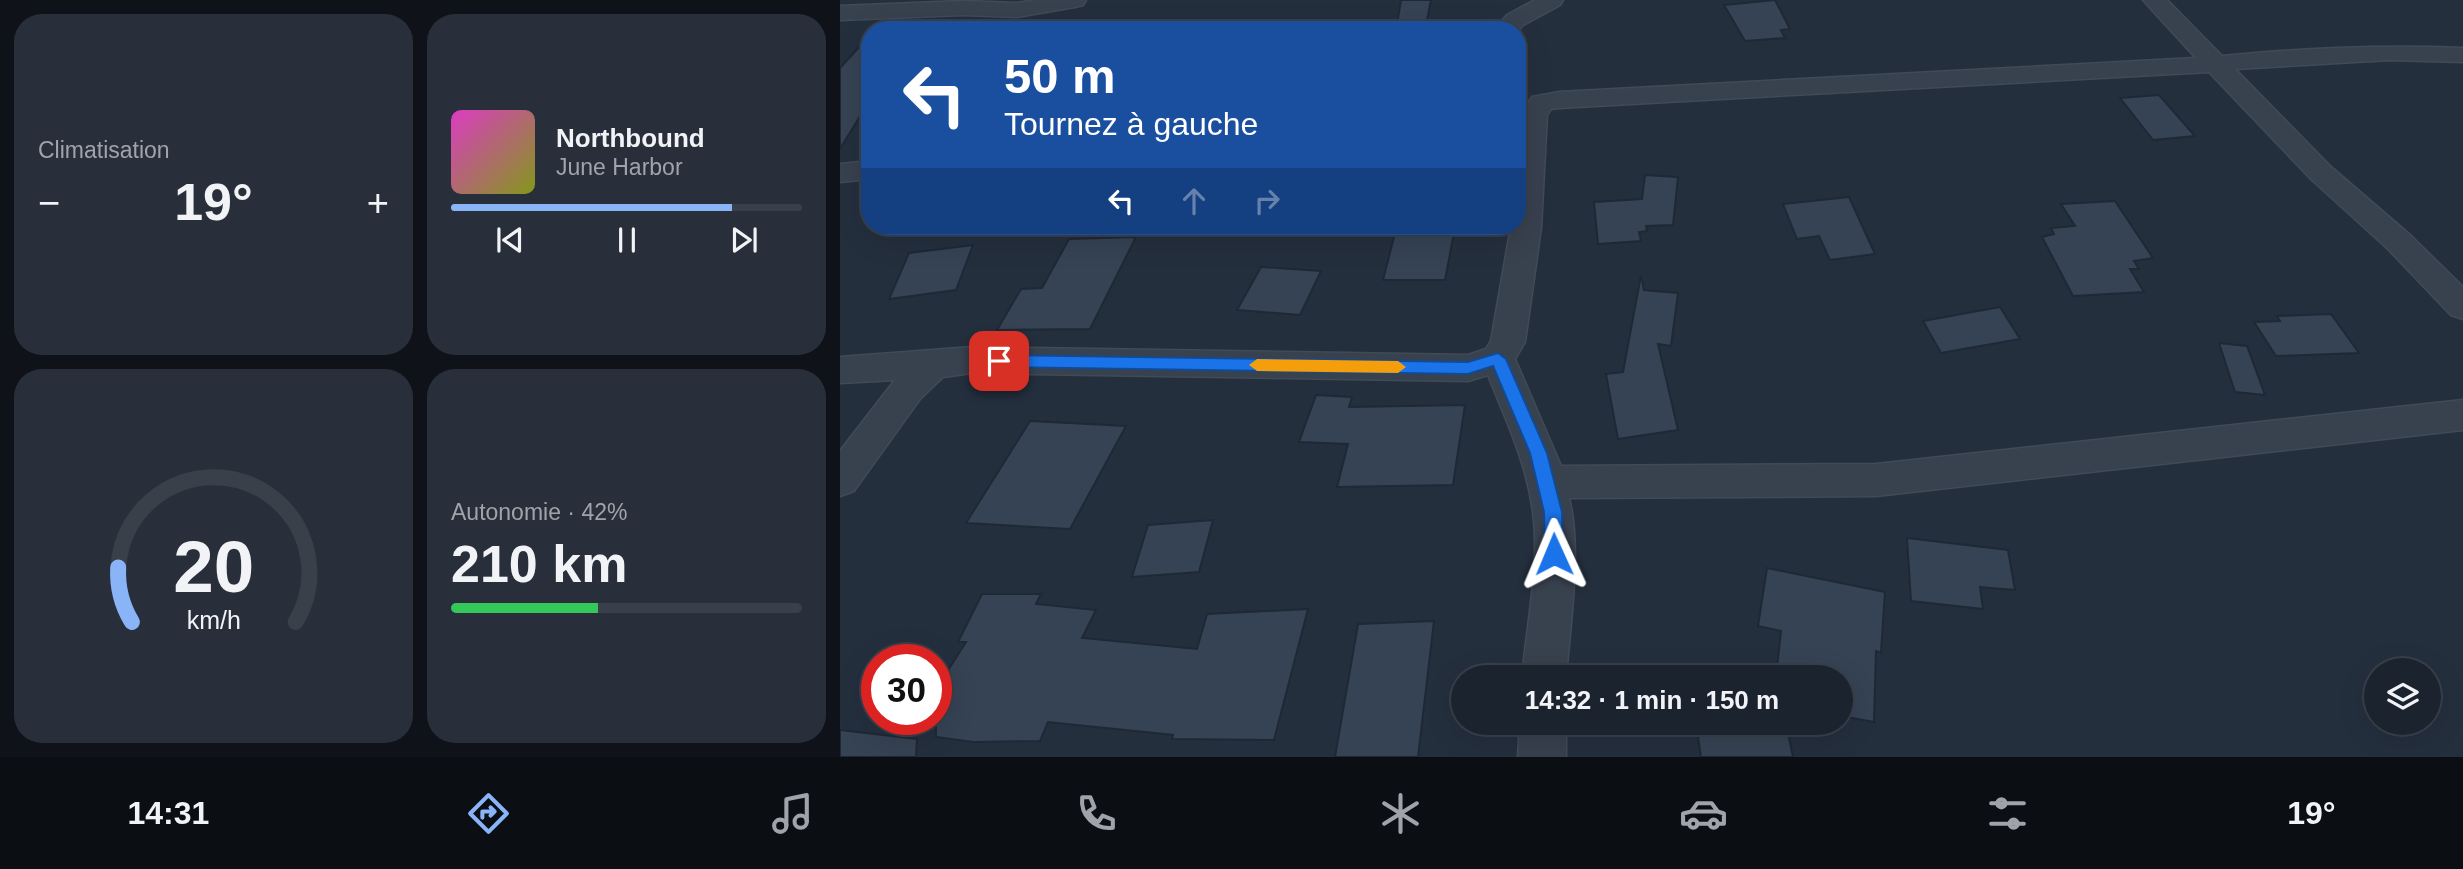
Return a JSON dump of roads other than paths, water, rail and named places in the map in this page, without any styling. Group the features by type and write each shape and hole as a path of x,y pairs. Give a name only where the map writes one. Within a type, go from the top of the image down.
{"street":[{"path":"840,13 963,8 1017,10 1075,0"},
{"path":"1514,21 1552,0"},
{"path":"2154,0 2320,173 2399,242 2463,307"},
{"path":"1526,103 2214,64 2285,57 2390,53 2463,55"},
{"path":"1526,105 1534,115 1526,229"},
{"path":"840,173 861,171"},
{"path":"840,370 972,360 1468,368 1498,359 1508,342 1525,235"},
{"path":"1498,359 1539,453 1553,512 1554,554 1545,665"},
{"path":"840,480 908,389 933,365"},
{"path":"1545,482 1876,480 2463,415"},
{"path":"1542,757 1543,735"}]}
